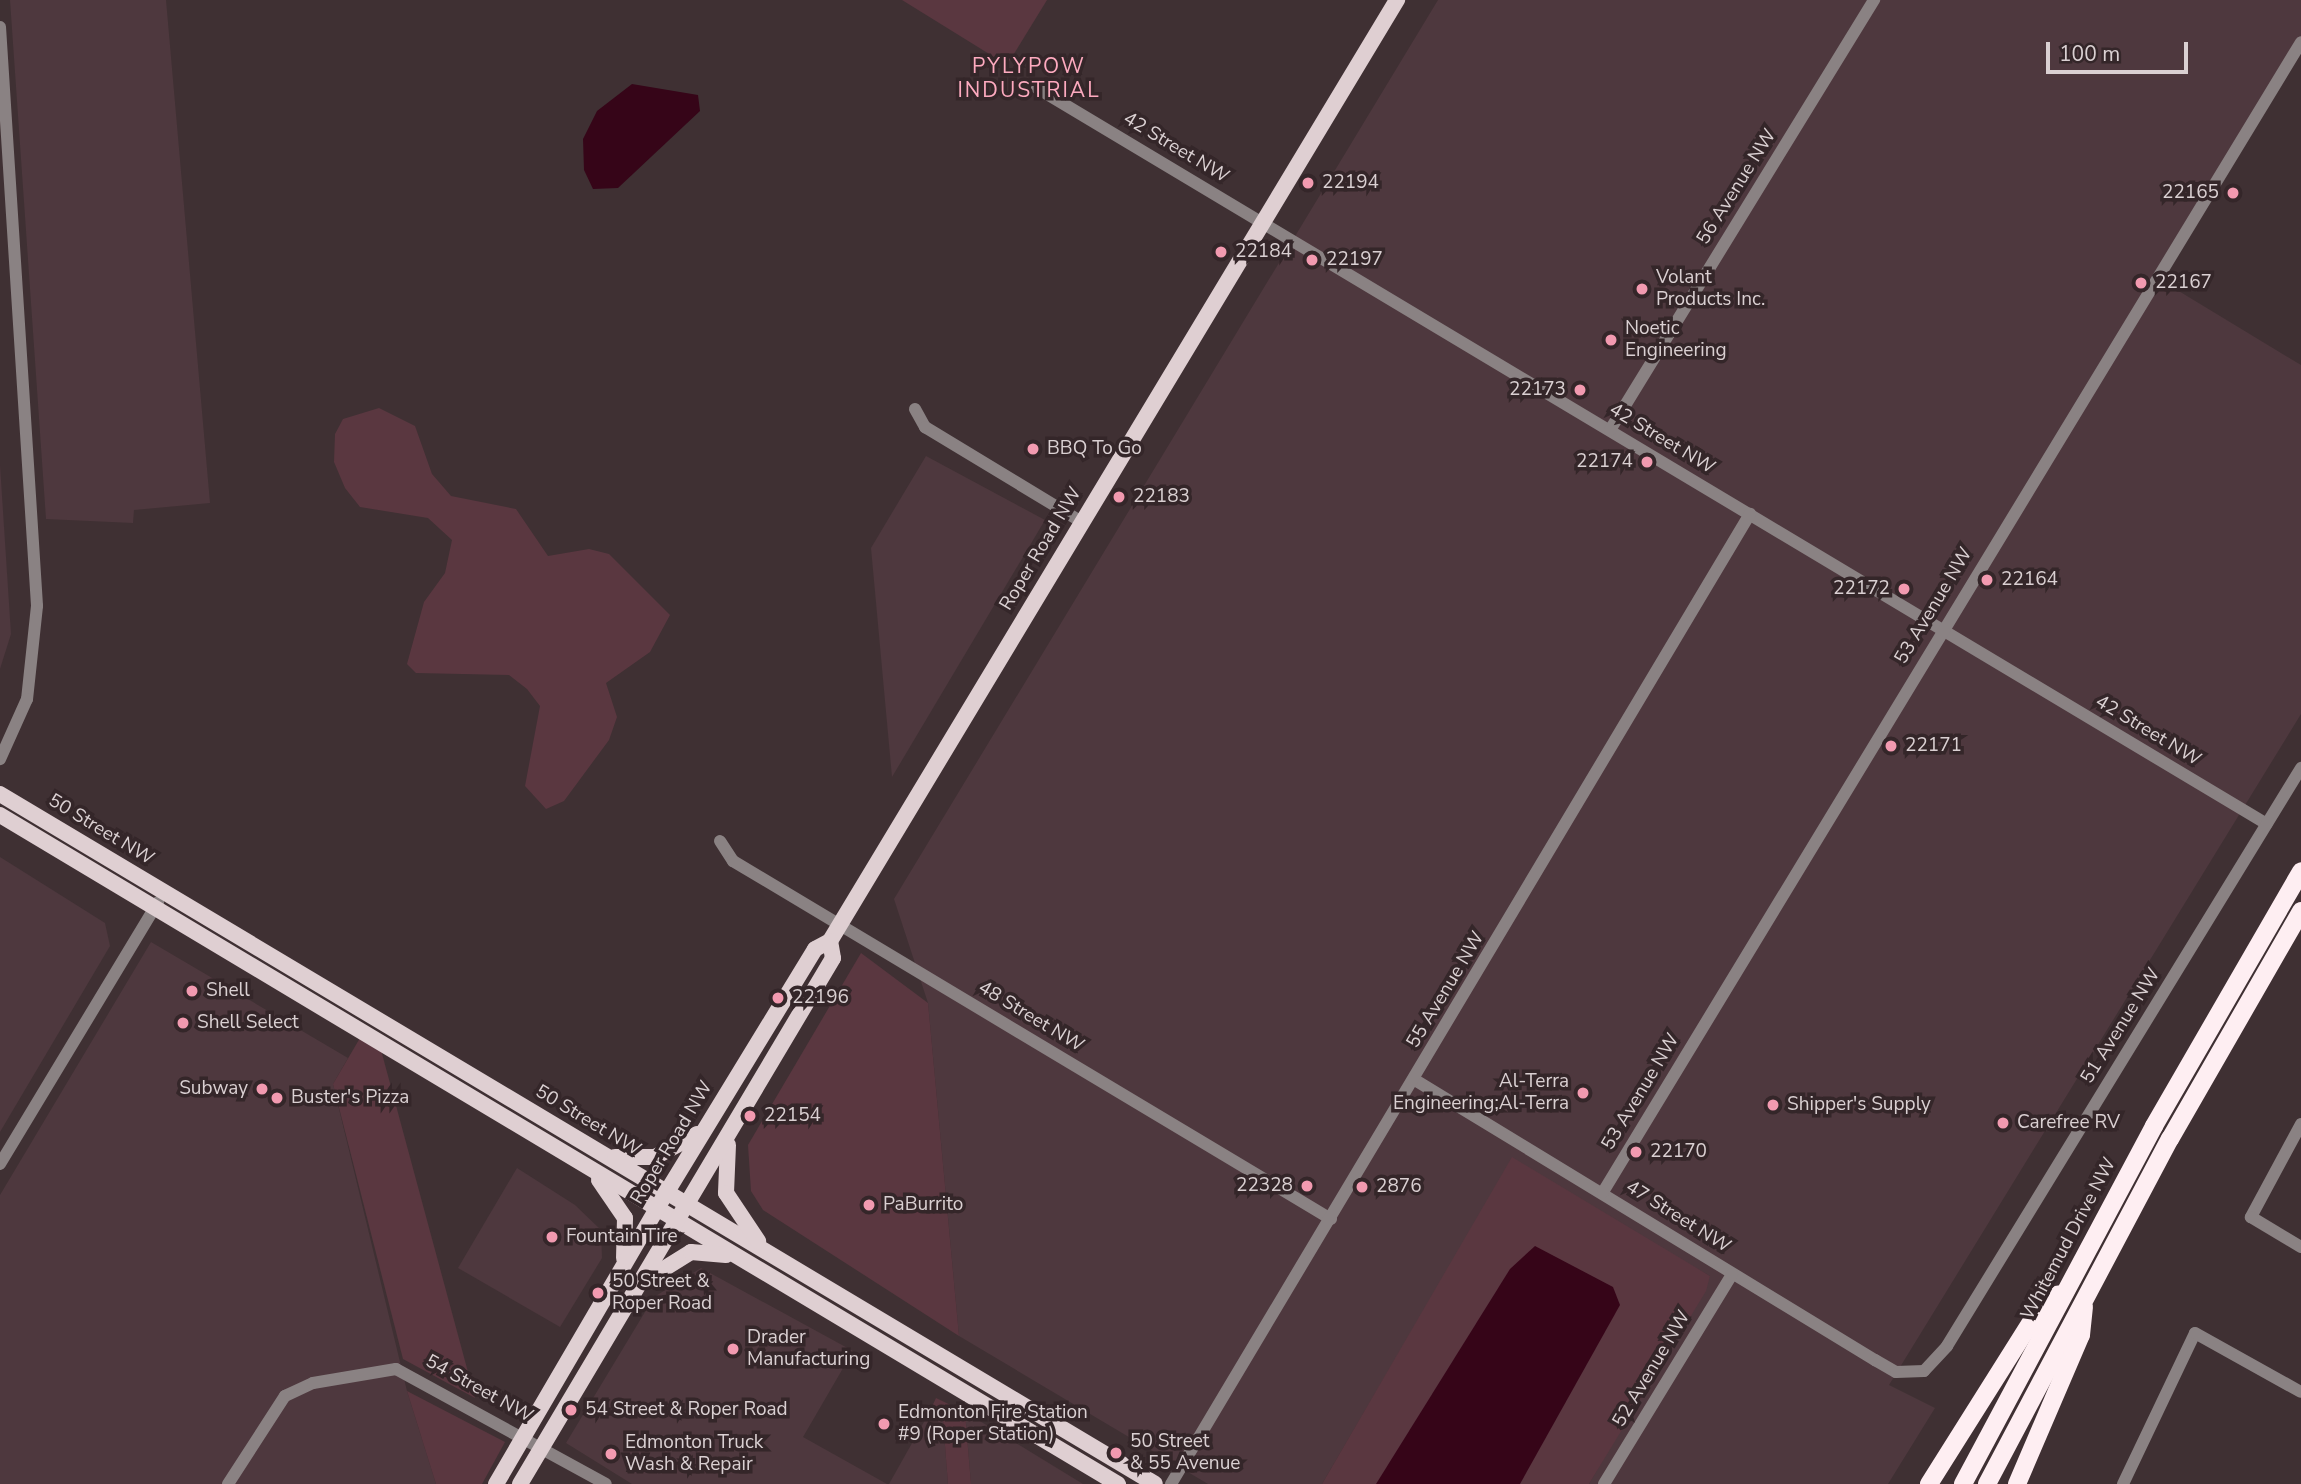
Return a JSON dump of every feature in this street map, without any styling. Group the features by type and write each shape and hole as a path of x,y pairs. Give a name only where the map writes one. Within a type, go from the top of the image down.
{"highway":[{"name":"Whitemud Drive NW","path":"1963,1484 2068,1286 2301,871"},
{"path":"1987,1484 2086,1293 2301,911"},
{"path":"1929,1484 2035,1317 2068,1286"},
{"path":"2017,1484 2081,1335 2086,1293"}],"main road":[{"name":"Roper Road NW","path":"496,1484 710,1120 815,948 830,941 840,925 1398,0"},
{"name":"50 Street NW","path":"0,794 1155,1484"},
{"name":"50 Street NW","path":"0,816 1118,1484"},
{"name":"Roper Road NW","path":"520,1484 833,958 830,941"},
{"path":"597,1152 639,1162 685,1146 710,1120"},
{"path":"732,1129 722,1170 726,1193 738,1220 768,1254"},
{"path":"586,1166 625,1218 623,1266"},
{"path":"636,1289 691,1252 741,1258"}],"street":[{"name":"56 Avenue NW","path":"1610,430 1874,0"},
{"path":"0,27 37,606 27,699 4,742 0,759"},
{"name":"53 Avenue NW","path":"1603,1192 1942,629 2301,42"},
{"name":"42 Street NW","path":"1037,88 2267,824"},
{"path":"915,409 925,427 1082,522"},
{"name":"55 Avenue NW","path":"1171,1484 1751,514"},
{"name":"51 Avenue NW","path":"1924,1371 1947,1346 2301,768"},
{"name":"48 Street NW","path":"720,841 733,861 1331,1219"},
{"path":"0,1164 164,892"},
{"name":"47 Street NW","path":"1415,1080 1896,1372 1924,1371"},
{"path":"2301,1124 2251,1217 2301,1247"},
{"name":"52 Avenue NW","path":"1604,1484 1732,1274"},
{"path":"2123,1484 2195,1333 2301,1392"},
{"name":"54 Street NW","path":"228,1484 285,1396 313,1383 396,1369 542,1446 606,1484"}],"shaded area":[{"path":"10,0 166,0 210,503 134,510 133,523 46,519"},
{"path":"902,0 1047,0 1007,65"},
{"path":"1438,0 2301,0 2301,38 2154,276 2301,365 2301,714 1889,1385 1935,1408 1888,1484 1589,1484 1710,1276 1510,1163 1322,1484 1208,1484 959,1336 928,1003 894,899"},
{"path":"632,84 698,95 700,111 618,188 593,189 584,170 583,139 597,111"},
{"path":"379,408 415,426 432,474 451,496 516,509 548,556 589,549 609,554 670,615 650,652 606,683 617,717 609,740 564,801 546,809 525,786 540,706 527,689 509,675 416,673 407,664 424,602 445,573 452,540 428,518 360,507 345,488 334,462 335,434 343,419"},
{"path":"926,456 1045,520 892,777 871,548"},
{"path":"0,465 11,634 0,669"},
{"path":"0,857 105,923 110,946 0,1132"},
{"path":"151,942 348,1058 333,1084 407,1391 436,1484 0,1484 0,1195"},
{"path":"861,953 928,1003 959,1336 763,1210 751,1191 748,1145"},
{"path":"360,1038 381,1050 475,1398 403,1359 333,1084"},
{"path":"1512,1157 1710,1276 1706,1291 1589,1484 1322,1484"},
{"path":"517,1168 575,1205 601,1230 602,1258 560,1327 458,1268"},
{"path":"1535,1246 1613,1287 1620,1305 1520,1484 1376,1484 1510,1269"},
{"path":"701,1268 853,1351 803,1437 887,1484 632,1484 566,1443 654,1297"},
{"path":"407,1391 505,1442 482,1484 436,1484"},
{"path":"936,1398 965,1412 971,1484 948,1484 943,1420 929,1413"},
{"path":"965,1412 1083,1484 971,1484"},
{"path":"929,1413 943,1420 948,1484 889,1484"}],"place":[{"name":"22194","path":"1308,183"},
{"name":"22165","path":"2233,193"},
{"name":"22184","path":"1221,252"},
{"name":"22197","path":"1312,260"},
{"name":"22167","path":"2141,283"},
{"name":"Volant Products Inc.","path":"1642,289"},
{"name":"Noetic Engineering","path":"1611,340"},
{"name":"22173","path":"1580,390"},
{"name":"BBQ To Go","path":"1033,449"},
{"name":"22174","path":"1647,462"},
{"name":"22183","path":"1119,497"},
{"name":"22164","path":"1987,580"},
{"name":"22172","path":"1904,589"},
{"name":"22171","path":"1891,746"},
{"name":"Shell","path":"192,991"},
{"name":"22196","path":"778,998"},
{"name":"Shell Select","path":"183,1023"},
{"name":"Subway","path":"262,1089"},
{"name":"Al-Terra Engineering;Al-Terra","path":"1583,1093"},
{"name":"Buster's Pizza","path":"277,1098"},
{"name":"Shipper's Supply","path":"1773,1105"},
{"name":"22154","path":"750,1116"},
{"name":"Carefree RV","path":"2003,1123"},
{"name":"22170","path":"1636,1152"},
{"name":"22328","path":"1307,1186"},
{"name":"2876","path":"1362,1187"},
{"name":"PaBurrito","path":"869,1205"},
{"name":"Fountain Tire","path":"552,1237"},
{"name":"50 Street & Roper Road","path":"598,1293"},
{"name":"Drader Manufacturing","path":"733,1349"},
{"name":"54 Street & Roper Road","path":"571,1410"},
{"name":"Edmonton Fire Station #9 (Roper Station)","path":"884,1424"},
{"name":"50 Street & 55 Avenue","path":"1116,1453"},
{"name":"Edmonton Truck Wash & Repair","path":"611,1454"}],"district":[{"name":"PYLYPOW INDUSTRIAL","path":"1029,78"}]}
